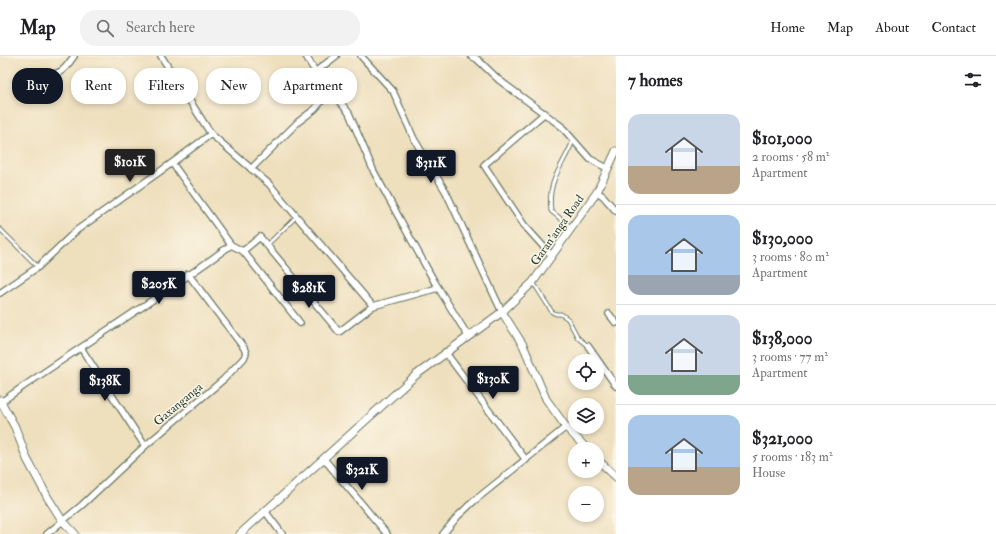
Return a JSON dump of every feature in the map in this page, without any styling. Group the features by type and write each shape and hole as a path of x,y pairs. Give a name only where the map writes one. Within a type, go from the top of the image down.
{"street":[{"path":"63,71 65,70 74,56"},
{"path":"161,56 211,134 268,184 373,306"},
{"path":"306,56 313,68"},
{"path":"320,68 336,56"},
{"path":"361,56 393,92 414,139 446,192 502,312 523,345 546,399 566,427 580,442"},
{"path":"471,56 477,59 499,80 561,126 590,159 607,168"},
{"path":"251,169 298,122 319,104"},
{"path":"341,104 349,113 374,172 438,288 468,336"},
{"path":"545,113 484,165 524,225 552,256"},
{"path":"0,293 38,267 77,230 211,134"},
{"name":"Garan'anga Road","path":"240,534 416,375 502,312 533,282 573,229 597,192 616,150"},
{"path":"172,163 231,245 243,250 300,323"},
{"path":"597,192 603,196 616,211"},
{"path":"243,250 260,236 339,332 373,306 438,288"},
{"path":"75,534 62,520 27,460 15,427 1,401 50,367 114,326 231,245"},
{"name":"Gaxanganga","path":"47,534 62,520 82,505 145,446 224,380 237,368 246,353 188,274"},
{"path":"609,314 616,323"},
{"path":"588,346 616,386"},
{"path":"81,348 145,446"},
{"path":"446,352 526,460"},
{"path":"443,534 458,516 474,501 566,427"},
{"path":"324,459 387,534"},
{"path":"604,466 616,477"},
{"path":"265,511 282,534"}],"lane":[{"path":"573,141 551,187 550,197 551,211 573,229"},
{"path":"267,244 296,217"},
{"path":"0,229 38,267"},
{"path":"533,282 552,312 561,314 568,319 578,338 588,346"}]}
